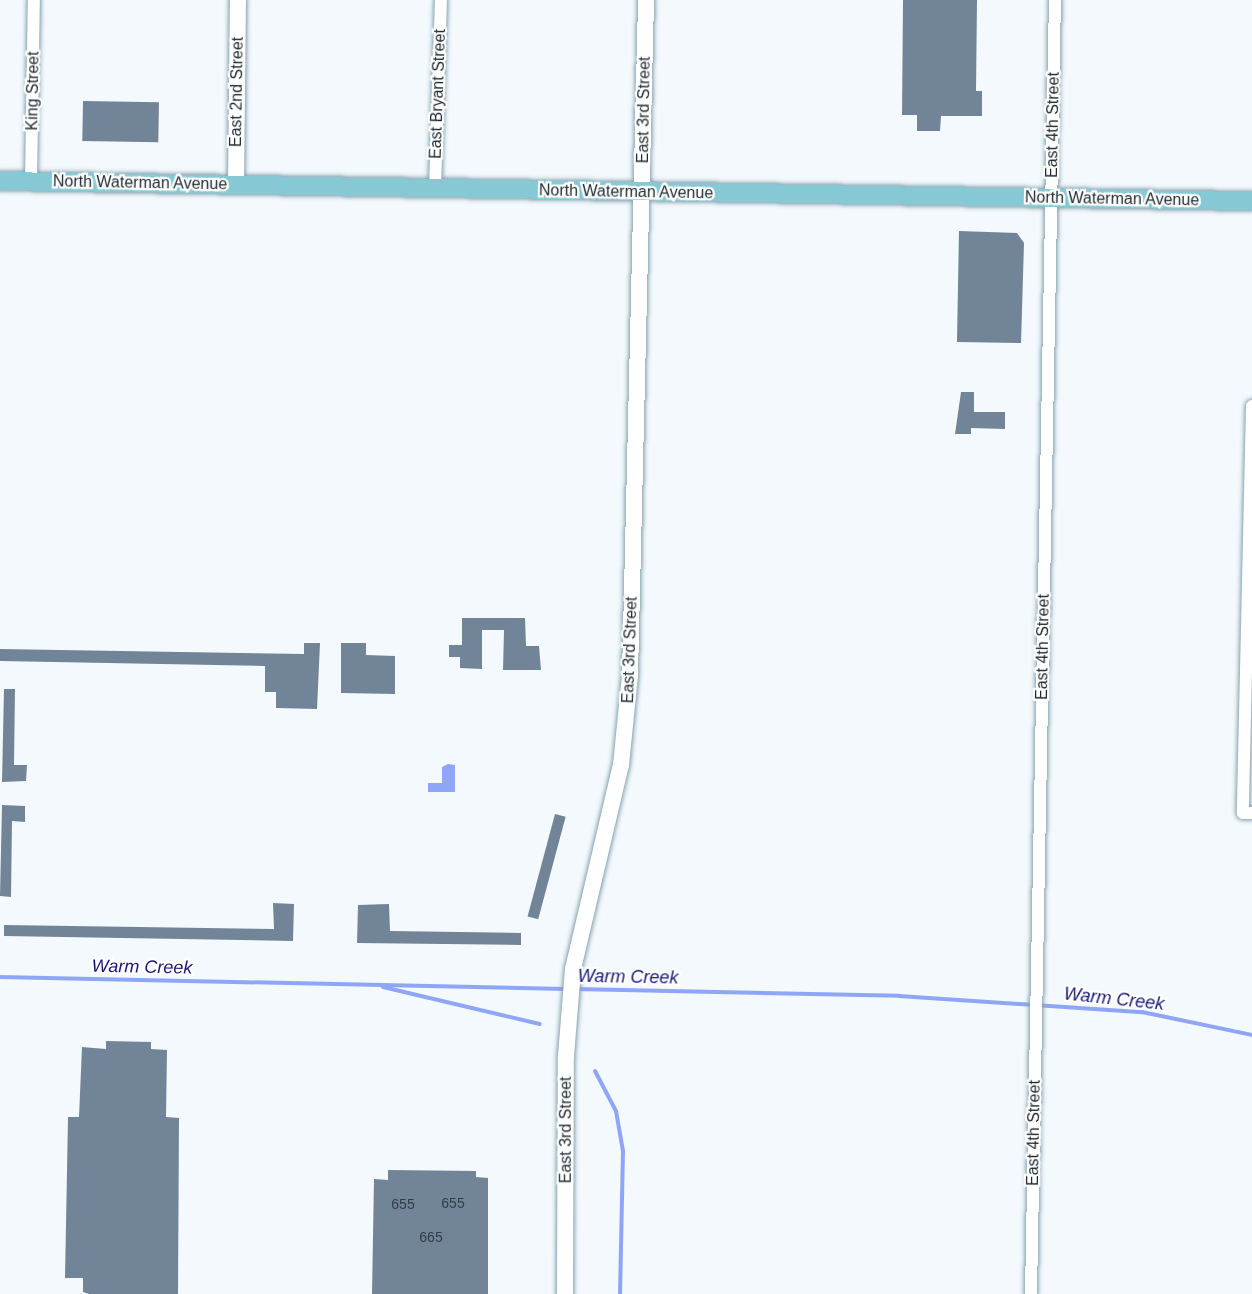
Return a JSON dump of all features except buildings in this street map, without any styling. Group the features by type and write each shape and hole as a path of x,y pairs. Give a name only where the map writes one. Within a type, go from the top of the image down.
{"main road":[{"name":"East 2nd Street","path":"236,185 238,0"},
{"name":"East 3rd Street","path":"565,1294 569,1010 573,969 627,721 643,193 646,0"},
{"name":"North Waterman Avenue","path":"0,181 1252,201"}],"street":[{"name":"King Street","path":"31,181 34,0"},
{"name":"East Bryant Street","path":"435,189 441,0"},
{"name":"East 4th Street","path":"1031,1294 1055,0"},
{"path":"1248,813 1252,406"}],"water":[{"path":"448,764 455,765 455,792 428,792 428,783 442,783 442,767"}],"waterway":[{"name":"Warm Creek","path":"0,977 567,989"},
{"path":"383,987 540,1024"},
{"name":"Warm Creek","path":"575,989 899,996 1142,1012 1252,1035"},
{"path":"595,1071 616,1111 623,1151 620,1294"}]}
